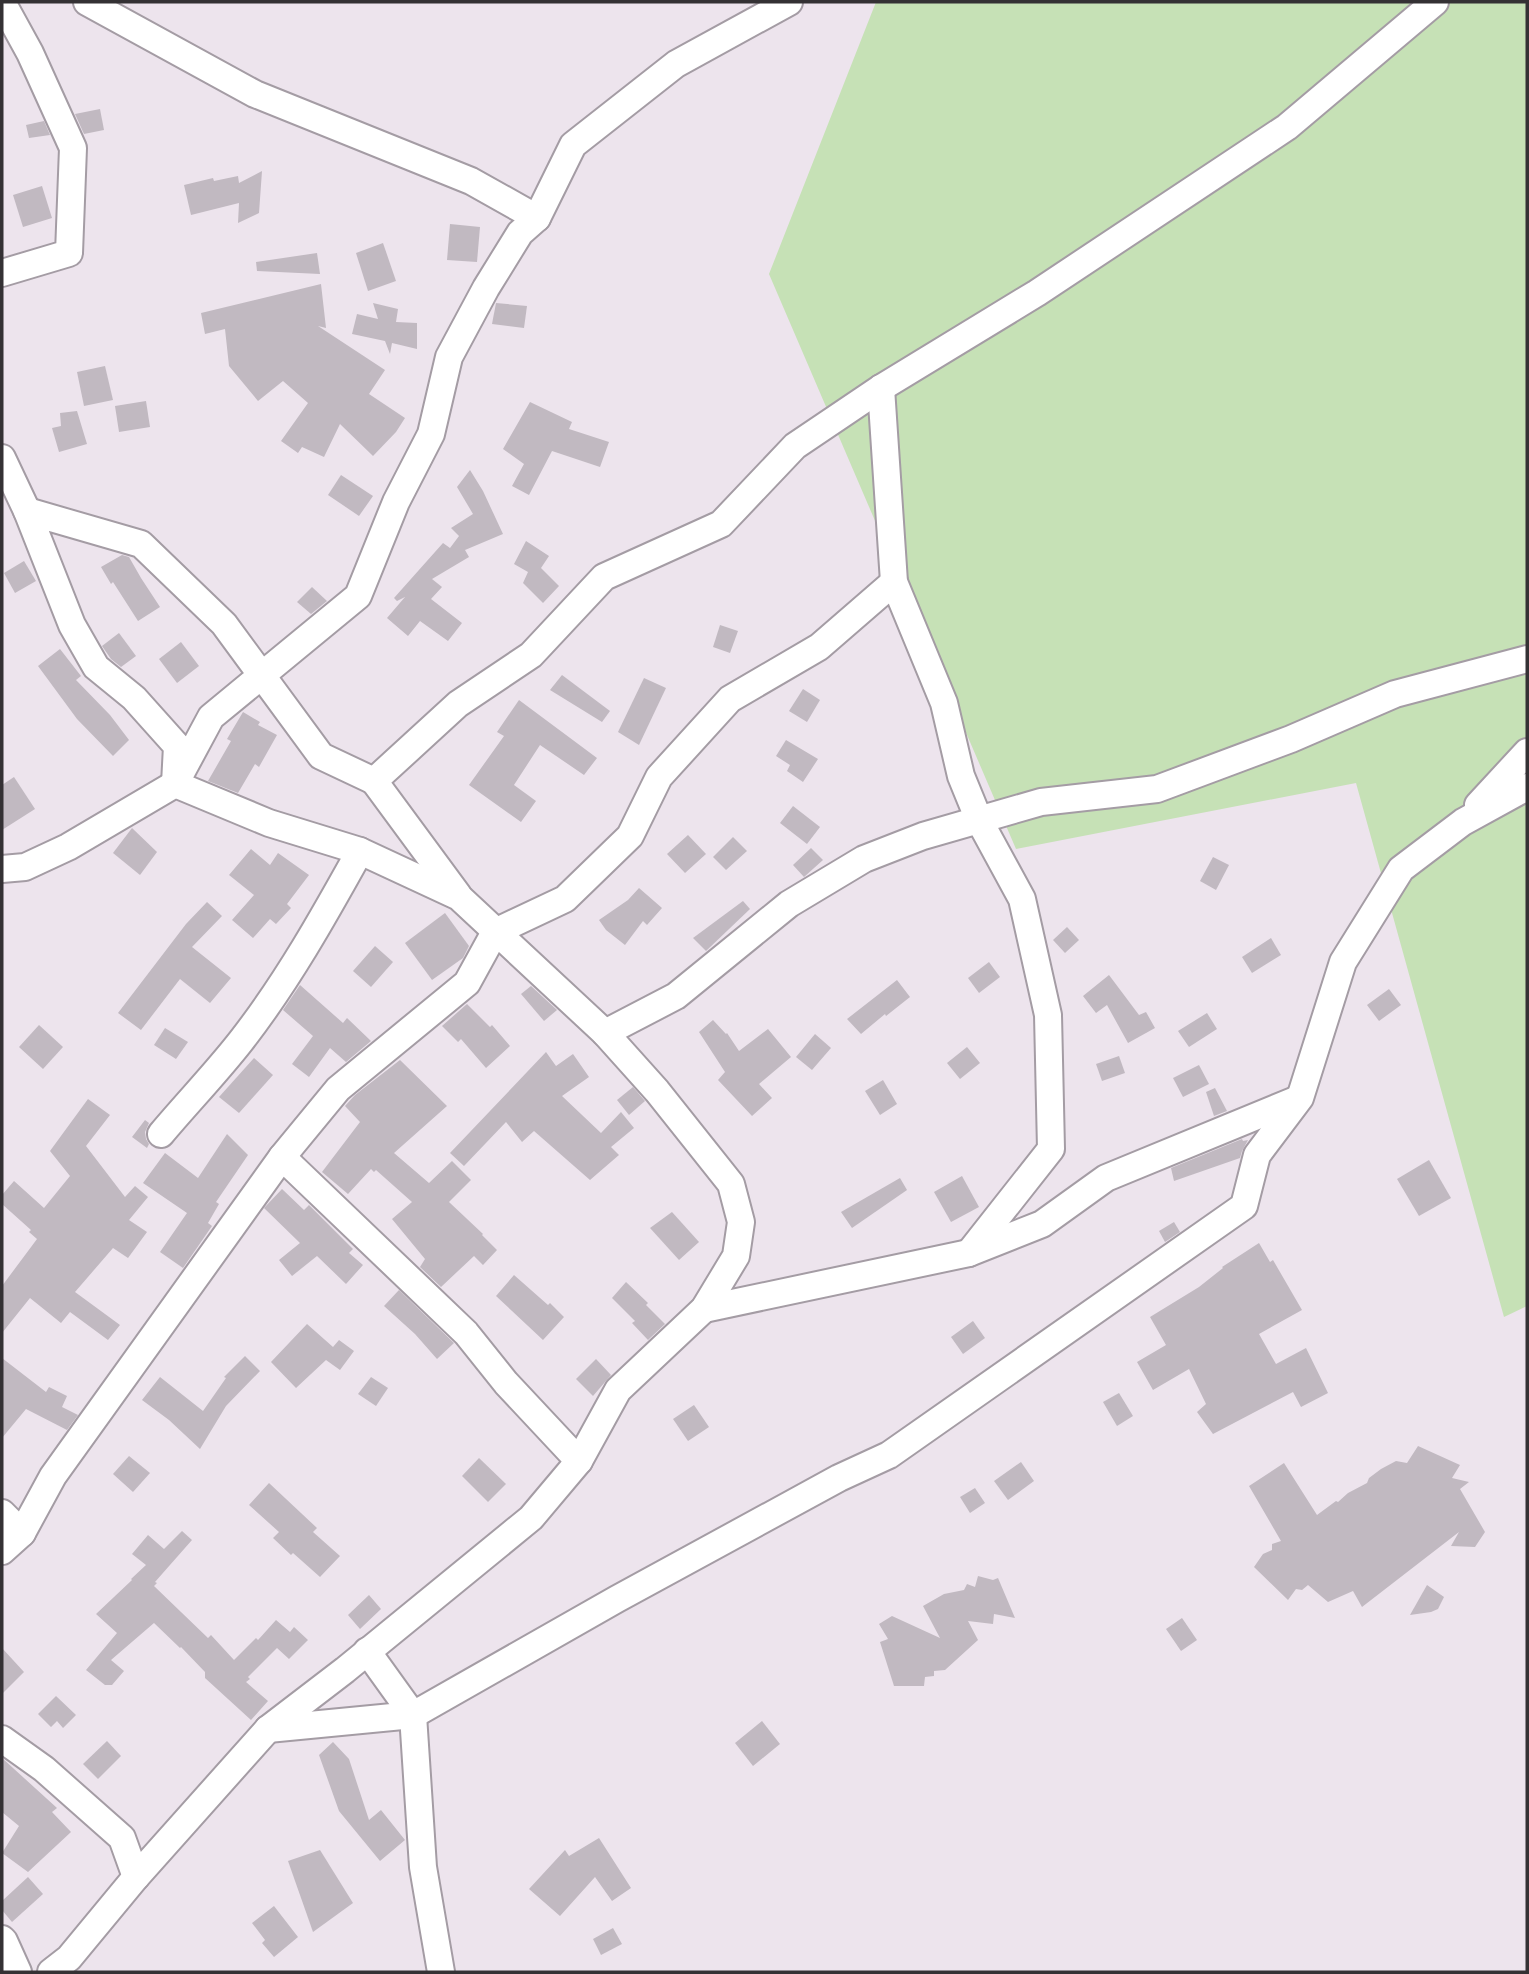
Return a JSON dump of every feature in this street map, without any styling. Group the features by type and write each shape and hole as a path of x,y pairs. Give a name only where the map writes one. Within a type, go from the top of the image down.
{"street":[{"path":"2,2 30,53 73,148 69,253 2,273"},
{"path":"87,2 255,93 471,181 537,218"},
{"path":"2,869 25,867 68,847 175,784 211,717 358,596 396,502 431,434 449,357 486,288 520,233 537,218 573,145 676,64 789,2"},
{"path":"374,781 458,704 531,654 604,578 721,524 795,446 881,388 1037,293 1287,127 1435,2"},
{"path":"881,388 894,582 944,703 961,776 979,820 1022,898 1048,1015 1051,1149 969,1253"},
{"path":"2,458 27,510 72,625 96,667 134,698 177,746 175,784"},
{"path":"27,510 141,544 224,624 321,756 374,781 459,897 605,1033 657,1091 731,1184 741,1222 736,1256 704,1309 618,1390 579,1461 531,1518 268,1729 136,1877 69,1958 51,1972"},
{"path":"2,1551 22,1534 53,1476 282,1157 338,1089 467,982 495,932 565,900 630,835 659,777 730,699 819,647 894,582"},
{"path":"605,1033 676,996 789,904 864,859 923,836 1041,802 1157,789 1291,739 1395,694 1527,659"},
{"path":"1463,822 1527,752"},
{"path":"175,784 269,823 360,851 459,897"},
{"path":"268,1729 412,1715 617,1599 839,1478 889,1455 1244,1206 1257,1155 1300,1098 1343,962 1401,869 1463,822 1527,787"},
{"path":"161,1134 241,1041 291,970 360,851"},
{"path":"704,1309 969,1253 1042,1224 1106,1178 1300,1098"},
{"path":"282,1157 466,1333 506,1383 579,1461"},
{"path":"2,1513 22,1534"},
{"path":"367,1651 412,1715 423,1867 441,1972"},
{"path":"2,1739 44,1769 122,1839 136,1877"},
{"path":"2,1939 18,1972"}],"green space":[{"path":"876,2 1527,2 1527,1306 1504,1317 1356,783 1016,849 769,274"}],"building":[{"path":"100,109 104,130 84,134 75,114"},
{"path":"44,121 50,135 29,138 26,125"},
{"path":"262,171 259,213 238,223 239,203 191,215 184,185 213,178 214,181 238,176 239,183"},
{"path":"42,186 52,218 23,227 13,195"},
{"path":"450,224 480,227 477,262 447,260"},
{"path":"383,243 396,281 368,291 356,253"},
{"path":"317,253 320,274 257,271 256,262"},
{"path":"321,284 326,328 318,326 385,370 369,394 405,418 396,432 373,456 340,424 324,457 302,447 298,453 281,441 308,403 283,381 258,401 229,366 225,329 205,334 201,313"},
{"path":"373,303 398,309 396,322 417,323 417,349 392,343 390,354 385,341 352,334 357,314 378,319"},
{"path":"496,303 527,306 524,328 492,324"},
{"path":"105,366 113,400 84,406 77,372"},
{"path":"146,401 150,427 119,432 115,406"},
{"path":"530,402 572,422 569,429 609,442 600,467 552,451 529,495 512,486 524,464 503,449"},
{"path":"77,411 87,444 59,452 52,428 61,426 60,413"},
{"path":"470,470 503,534 465,550 469,557 432,579 442,587 431,599 462,623 448,641 420,621 408,636 387,618 405,597 397,601 394,598 443,543 450,548 459,536 451,528 473,514 457,487"},
{"path":"341,475 373,496 359,516 328,495"},
{"path":"526,541 549,556 541,568 559,586 543,603 523,583 528,572 514,564"},
{"path":"122,555 129,557 160,607 138,621 101,567"},
{"path":"24,561 36,581 15,593 4,573"},
{"path":"312,587 327,601 311,614 297,602"},
{"path":"720,625 738,631 730,653 713,647"},
{"path":"119,633 136,656 121,667 102,646"},
{"path":"181,642 199,666 177,683 159,659"},
{"path":"60,649 81,676 76,680 110,715 129,740 113,756 77,719 38,666"},
{"path":"562,675 610,711 602,722 550,690"},
{"path":"644,678 666,688 639,745 618,732"},
{"path":"803,689 820,700 807,722 789,711"},
{"path":"519,700 597,758 584,775 540,745 514,785 536,801 521,822 469,785 504,736 497,732"},
{"path":"243,712 260,722 258,725 277,735 259,767 255,764 238,793 208,781 231,741 227,739"},
{"path":"786,740 818,759 803,782 787,771 790,765 776,756"},
{"path":"14,777 35,809 2,830 2,785"},
{"path":"793,806 820,827 807,844 780,823"},
{"path":"132,828 157,852 140,875 113,853"},
{"path":"688,835 706,854 685,873 667,854"},
{"path":"733,837 747,851 726,870 713,857"},
{"path":"811,848 823,860 804,877 793,865"},
{"path":"251,849 270,865 278,853 309,875 287,904 291,908 276,924 270,919 253,938 232,920 254,895 229,875"},
{"path":"1213,857 1229,865 1216,890 1200,881"},
{"path":"639,888 662,908 647,925 643,921 625,945 606,930 599,920 628,900"},
{"path":"743,901 750,909 706,951 693,938"},
{"path":"207,902 222,916 192,947 231,978 210,1003 180,979 141,1030 118,1013 186,924"},
{"path":"445,913 469,946 463,958 432,980 405,943"},
{"path":"1067,927 1079,940 1065,953 1053,940"},
{"path":"1271,938 1281,955 1252,973 1242,957"},
{"path":"375,946 393,962 371,987 353,971"},
{"path":"989,962 1000,977 979,993 968,978"},
{"path":"1109,975 1139,1015 1146,1012 1155,1028 1128,1043 1107,1005 1096,1013 1083,996"},
{"path":"897,980 910,997 861,1034 847,1019"},
{"path":"300,985 343,1023 347,1018 371,1041 346,1062 330,1048 309,1077 292,1064 313,1036 283,1010"},
{"path":"531,986 557,1010 544,1021 521,994"},
{"path":"1389,989 1401,1005 1379,1021 1367,1005"},
{"path":"467,1004 490,1027 492,1025 510,1046 486,1068 461,1039 458,1042 442,1026"},
{"path":"1207,1013 1217,1029 1189,1047 1178,1031"},
{"path":"713,1020 727,1033 739,1051 768,1029 791,1057 759,1084 772,1098 752,1116 718,1080 725,1072 699,1032"},
{"path":"39,1025 63,1047 43,1069 19,1047"},
{"path":"165,1028 188,1042 176,1059 154,1045"},
{"path":"815,1034 831,1048 812,1070 796,1057"},
{"path":"967,1047 980,1063 960,1079 947,1063"},
{"path":"546,1052 556,1066 573,1054 589,1077 562,1096 601,1133 621,1112 634,1128 611,1147 619,1155 590,1180 534,1131 522,1142 506,1122 464,1166 450,1153"},
{"path":"1119,1056 1125,1073 1102,1081 1096,1064"},
{"path":"254,1058 273,1075 239,1113 219,1097"},
{"path":"400,1060 447,1106 394,1153 429,1183 452,1161 471,1180 449,1202 497,1250 483,1265 474,1256 441,1287 420,1267 425,1259 392,1219 412,1202 376,1170 374,1172 371,1169 348,1194 322,1172 360,1122 345,1106"},
{"path":"1199,1065 1209,1084 1183,1097 1173,1078"},
{"path":"883,1080 897,1104 880,1115 865,1091"},
{"path":"633,1087 645,1101 629,1115 617,1100"},
{"path":"1215,1088 1227,1111 1214,1116 1206,1092"},
{"path":"88,1099 110,1115 86,1146 125,1197 135,1186 148,1197 129,1220 147,1232 128,1258 113,1248 75,1292 120,1325 108,1340 70,1312 61,1323 30,1298 2,1333 2,1286 37,1239 29,1232 31,1230 2,1204 2,1195 14,1181 44,1208 70,1176 50,1151"},
{"path":"145,1120 149,1123 145,1132 149,1144 147,1148 132,1137"},
{"path":"227,1134 248,1155 216,1202 219,1204 208,1223 212,1226 183,1268 160,1252 187,1213 143,1183 165,1153 198,1178"},
{"path":"1242,1139 1248,1140 1240,1158 1174,1181 1171,1168"},
{"path":"1429,1160 1451,1198 1419,1216 1397,1179"},
{"path":"962,1176 979,1207 951,1222 934,1192"},
{"path":"900,1178 907,1190 852,1228 841,1212"},
{"path":"282,1189 304,1210 309,1205 353,1249 349,1253 363,1265 346,1284 317,1256 292,1276 279,1260 300,1243 264,1208"},
{"path":"672,1212 699,1242 679,1260 650,1228"},
{"path":"1174,1222 1180,1232 1165,1242 1159,1231"},
{"path":"1259,1243 1270,1262 1273,1260 1302,1310 1259,1334 1276,1364 1306,1348 1328,1393 1301,1407 1293,1392 1213,1434 1197,1412 1206,1404 1189,1369 1153,1390 1137,1362 1166,1345 1150,1317 1199,1287 1222,1267"},
{"path":"514,1275 564,1317 543,1340 496,1296"},
{"path":"626,1282 665,1324 648,1340 632,1323 635,1321 612,1298"},
{"path":"399,1290 454,1343 437,1359 415,1334 384,1306"},
{"path":"973,1321 985,1338 963,1354 951,1337"},
{"path":"307,1324 333,1347 339,1340 354,1351 340,1370 326,1360 296,1388 271,1362"},
{"path":"245,1356 260,1371 226,1406 200,1449 169,1420 142,1400 160,1377 203,1411 226,1378 224,1377"},
{"path":"2,1358 46,1392 49,1387 67,1396 62,1407 78,1415 67,1430 26,1409 2,1438"},
{"path":"596,1359 611,1375 593,1396 576,1379"},
{"path":"371,1377 388,1388 376,1406 358,1394"},
{"path":"1119,1393 1133,1416 1117,1426 1103,1402"},
{"path":"694,1405 709,1427 688,1441 673,1419"},
{"path":"1418,1446 1460,1465 1452,1478 1469,1482 1460,1489 1485,1532 1475,1547 1451,1546 1459,1532 1362,1607 1353,1591 1328,1602 1308,1585 1302,1590 1296,1589 1288,1600 1254,1567 1263,1554 1272,1550 1272,1544 1281,1541 1249,1486 1284,1463 1317,1515 1367,1483 1369,1478 1381,1469 1396,1461 1407,1463"},
{"path":"129,1456 150,1473 133,1492 113,1474"},
{"path":"479,1458 506,1484 488,1502 462,1476"},
{"path":"1021,1462 1034,1481 1008,1500 994,1481"},
{"path":"269,1483 317,1528 313,1532 340,1556 320,1577 273,1538 279,1532 249,1505"},
{"path":"975,1488 985,1503 970,1513 960,1497"},
{"path":"182,1531 192,1540 154,1586 208,1638 211,1635 234,1660 276,1620 290,1632 294,1627 308,1640 289,1659 277,1648 248,1677 250,1679 246,1682 268,1701 251,1720 205,1678 205,1672 154,1623 111,1660 124,1671 112,1685 105,1685 86,1670 117,1633 96,1614 146,1565 132,1554 148,1535 164,1549"},
{"path":"978,1576 993,1580 998,1578 1015,1618 994,1614 993,1624 968,1621 978,1640 945,1670 934,1671 934,1676 925,1677 924,1686 894,1686 880,1642 888,1639 879,1624 892,1616 940,1638 923,1606 944,1594 964,1590 967,1584 975,1587"},
{"path":"1427,1585 1444,1597 1438,1609 1410,1615"},
{"path":"369,1595 381,1609 360,1629 348,1615"},
{"path":"1182,1618 1197,1640 1181,1651 1166,1629"},
{"path":"2,1648 24,1672 2,1694"},
{"path":"56,1696 76,1715 63,1728 57,1721 51,1727 38,1714"},
{"path":"762,1721 780,1744 753,1766 735,1743"},
{"path":"107,1741 121,1756 98,1779 83,1764"},
{"path":"333,1742 349,1759 369,1820 381,1810 405,1840 380,1861 339,1811 319,1755"},
{"path":"2,1758 57,1808 52,1812 71,1832 28,1872 2,1853 19,1826 2,1812"},
{"path":"599,1838 631,1888 612,1901 595,1877 560,1916 529,1889 565,1850 569,1856"},
{"path":"320,1850 353,1903 313,1932 288,1861"},
{"path":"28,1877 43,1894 12,1922 2,1910 2,1901"},
{"path":"274,1906 298,1937 274,1957 262,1943 265,1940 252,1923"},
{"path":"613,1928 622,1944 601,1955 593,1939"}]}
